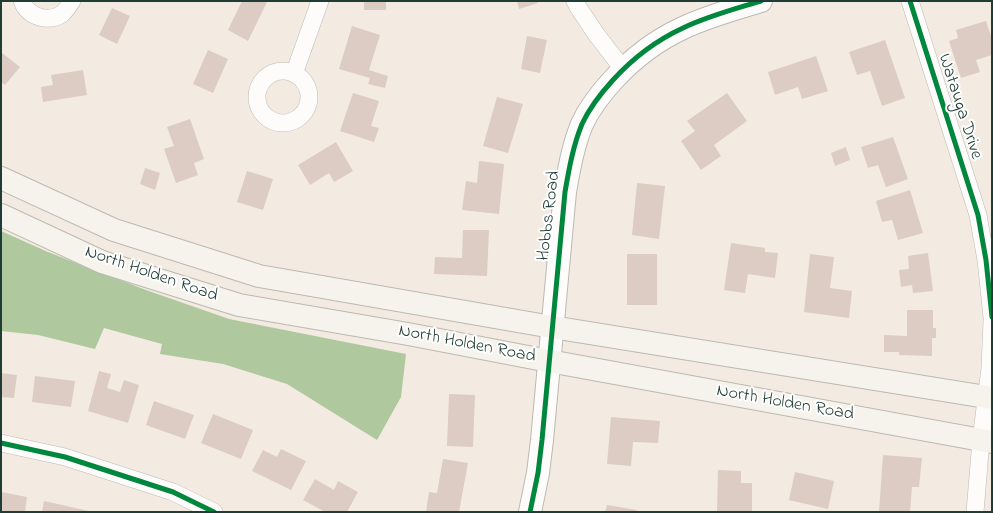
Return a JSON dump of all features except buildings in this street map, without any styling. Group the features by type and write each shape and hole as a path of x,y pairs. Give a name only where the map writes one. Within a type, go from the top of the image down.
{"main road":[{"name":"North Holden Road","path":"1,178 114,230 259,276 989,398"},
{"name":"North Holden Road","path":"1,215 102,262 239,304 986,441"}],"street":[{"path":"22,1 29,11 36,16 45,18 62,14 72,1"},
{"path":"294,74 320,1"},
{"path":"575,1 578,8 596,34 623,69"},
{"name":"Hobbs Road","path":"530,512 538,473 565,192 572,154 582,123 603,90 623,69 648,48 683,28 702,20 761,1"},
{"name":"Watauga Drive","path":"910,1 978,215 986,260 992,319 989,398 986,441 976,512"},
{"path":"1,443 65,457 173,492 207,510"}],"green space":[{"path":"1,231 48,252 146,290 229,319 406,354 401,397 377,440 287,384 223,364 160,354 162,344 104,328 95,349 38,335 1,331"}],"cycle path":[{"path":"530,512 538,473 542,440 565,192 574,149 582,124 588,112 613,80 637,57 655,44 692,24 761,1"},
{"path":"910,1 978,215 986,260 992,317"},
{"path":"1,443 65,457 173,492 214,512"}]}
